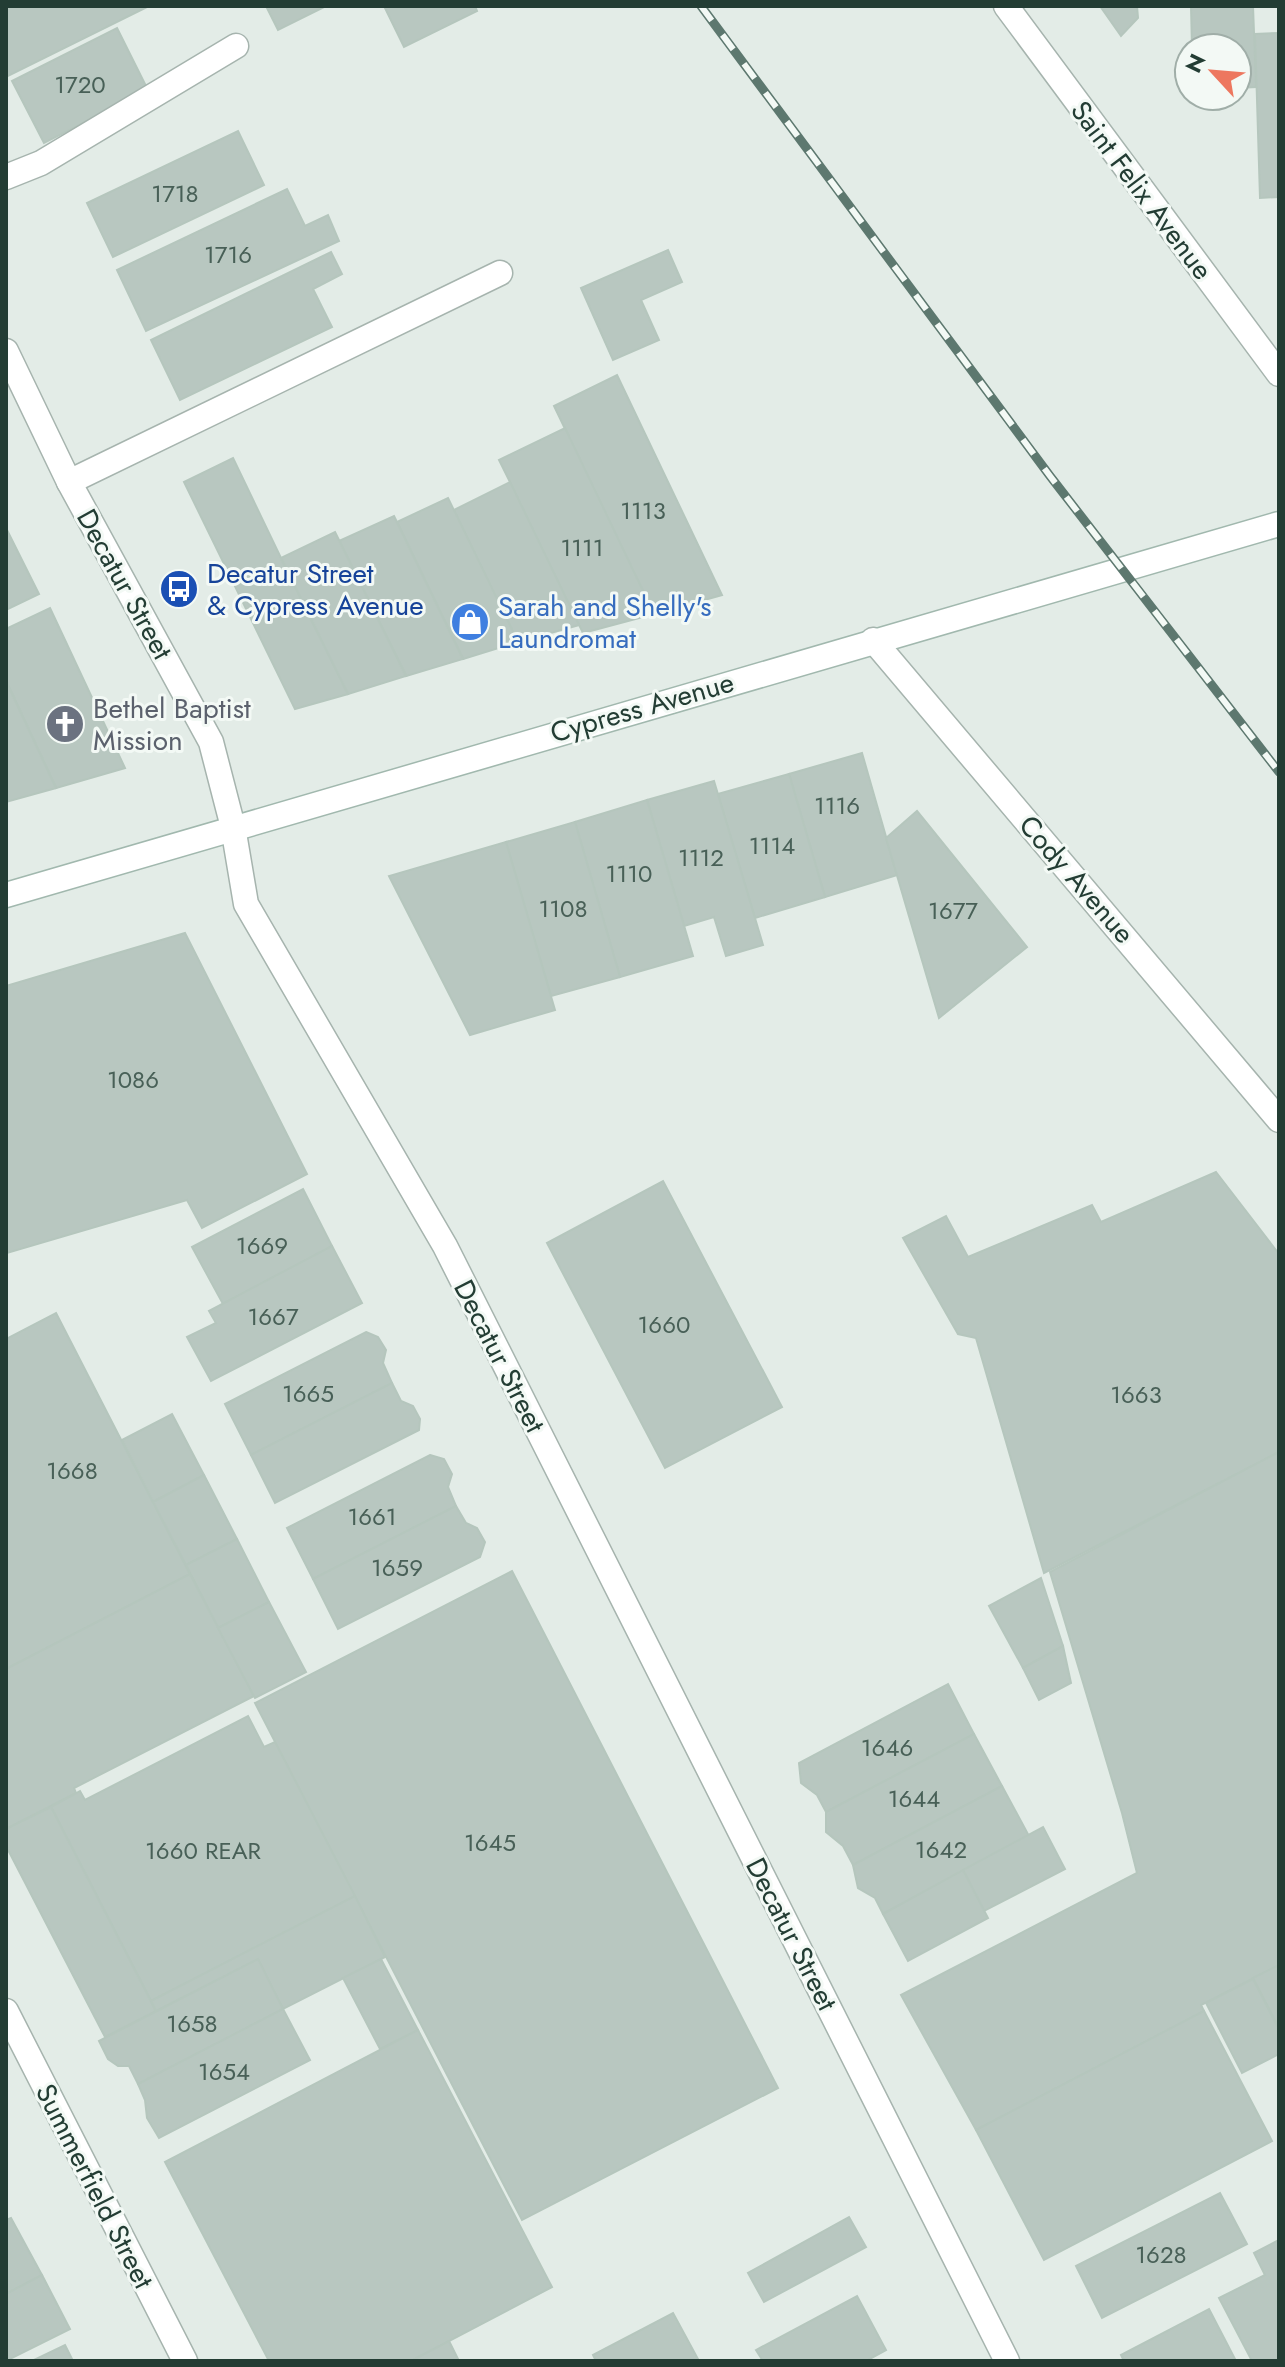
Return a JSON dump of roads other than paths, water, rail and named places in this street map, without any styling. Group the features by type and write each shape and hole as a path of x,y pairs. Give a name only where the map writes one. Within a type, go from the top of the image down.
{"street":[{"name":"Saint Felix Avenue","path":"1006,6 1279,374"},
{"path":"6,177 41,163 236,46"},
{"path":"69,482 500,273"},
{"name":"Decatur Street","path":"6,351 69,482 211,742 233,827 246,904 445,1246 1007,2361"},
{"name":"Cypress Avenue","path":"6,895 1279,524"},
{"name":"Cody Avenue","path":"873,640 1279,1120"},
{"name":"Summerfield Street","path":"6,2011 185,2361"}],"railway":[{"path":"701,6 1050,476 1279,772"}],"place":[{"name":"Decatur Street & Cypress Avenue","path":"179,589"},
{"name":"Sarah and Shelly's Laundromat","path":"470,622"},
{"name":"Bethel Baptist Mission","path":"65,724"}]}
